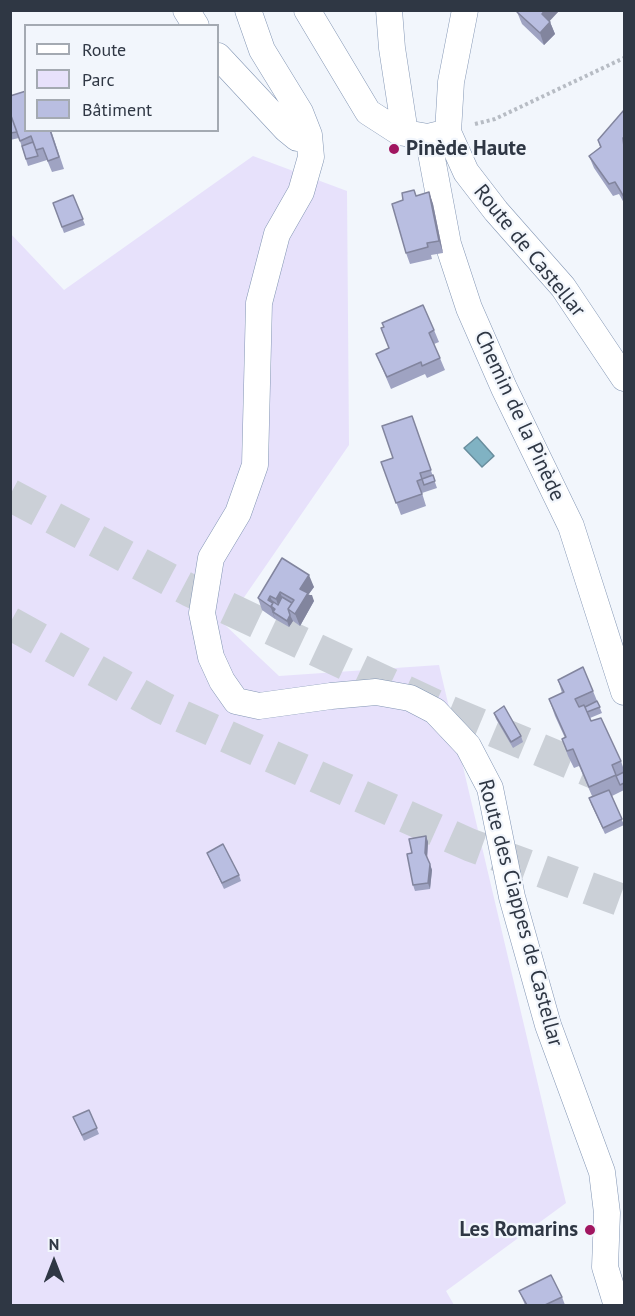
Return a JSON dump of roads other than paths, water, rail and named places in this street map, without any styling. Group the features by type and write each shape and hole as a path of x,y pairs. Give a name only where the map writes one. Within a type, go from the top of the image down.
{"street":[{"path":"186,10 195,24"},
{"name":"Route des Ciappes de Castellar","path":"248,10 262,50 300,111 309,135 311,158 302,192 277,234 259,303 255,465 238,513 211,558 202,613 212,657 222,681 236,700 259,706 376,692 410,698 435,711 468,746 490,788 512,897 548,1025 602,1172 607,1213 606,1267 617,1305"},
{"path":"307,10 368,112 399,132 427,134 389,10"},
{"name":"Route de Castellar","path":"465,10 450,82 427,134 466,172 496,211 563,287 624,378"},
{"path":"219,57 286,129 297,138 309,135"},
{"name":"Chemin de la Pinède","path":"427,134 448,243 469,308 504,388 571,526 624,692"}],"water":[{"path":"477,437 494,456 482,467 464,448"}],"tunnel":[{"path":"10,495 189,590 442,709 624,785"},
{"path":"10,623 163,708 470,845 624,901"}],"place":[{"name":"Pinède Haute","path":"394,149"},
{"name":"Les Romarins","path":"590,1230"}]}
